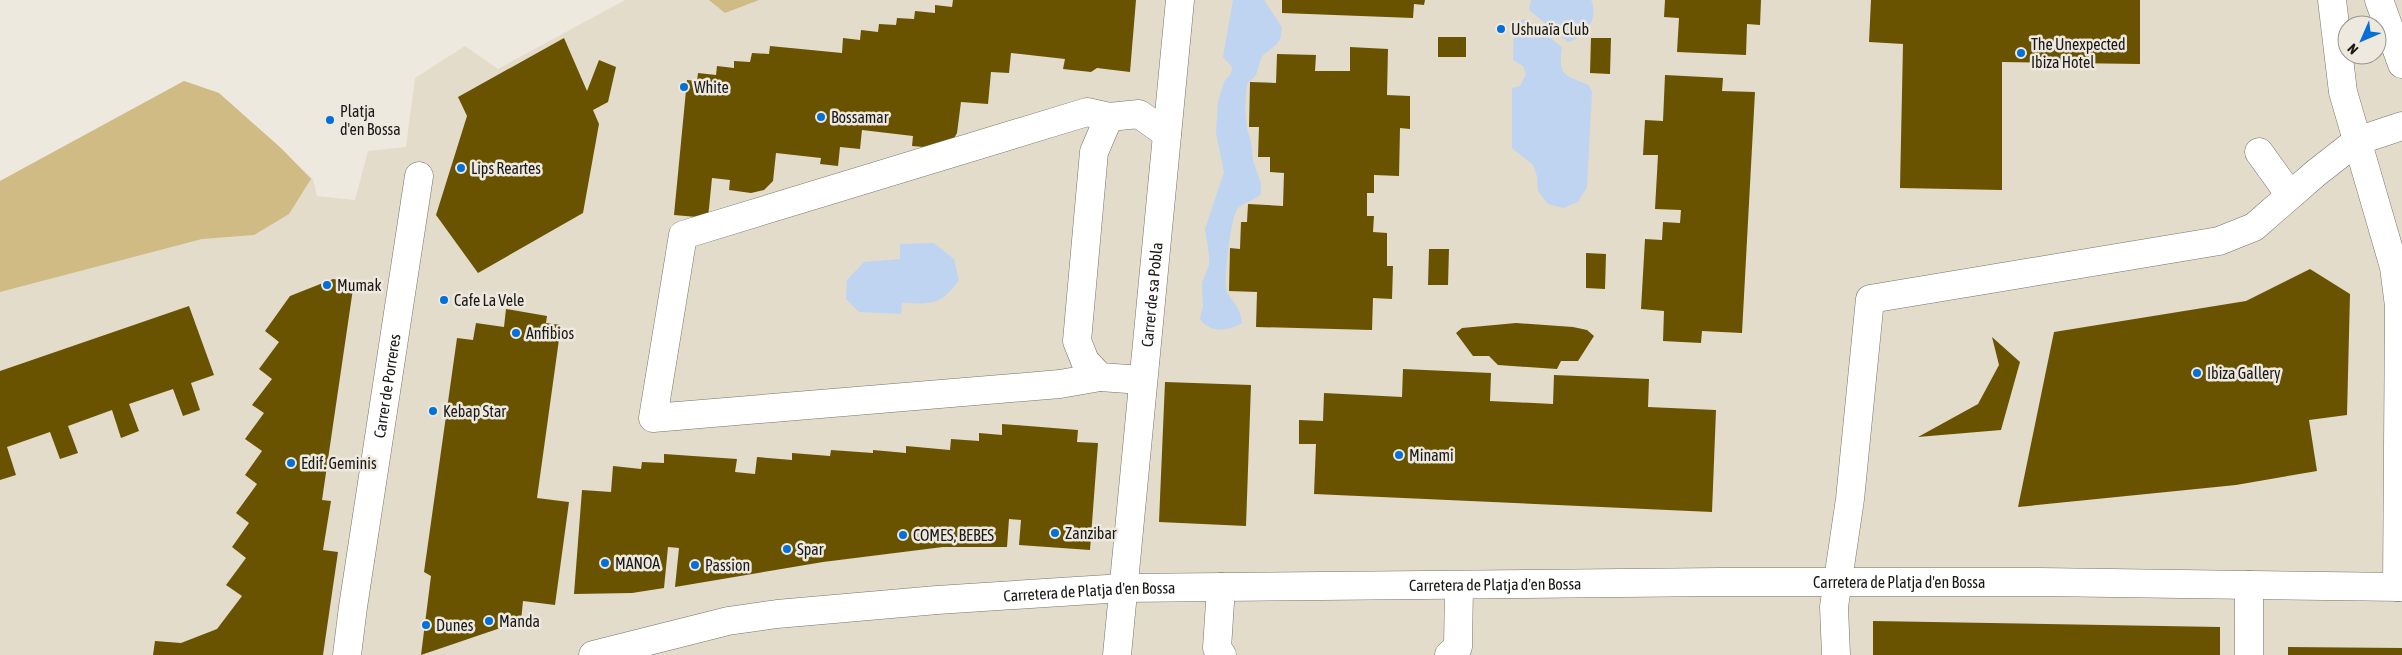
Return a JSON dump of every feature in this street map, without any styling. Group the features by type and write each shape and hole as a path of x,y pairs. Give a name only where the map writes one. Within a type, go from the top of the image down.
{"street":[{"name":"Carrer de sa Pobla","path":"1117,655 1180,0"},
{"path":"2332,0 2343,92 2394,267 2399,306 2400,587"},
{"path":"2379,0 2402,64"},
{"path":"1142,380 1100,377 1060,384 653,418 683,235 1087,112 1109,117 1139,114 1167,134"},
{"path":"1100,377 1085,361 1077,341 1094,152 1109,117"},
{"path":"1836,655 1834,607 1850,499 1870,299 2220,242 2254,227 2357,141 2402,126"},
{"path":"2259,152 2290,195"},
{"name":"Carrer de Porreres","path":"347,655 419,176"},
{"name":"Carretera de Platja d'en Bossa","path":"593,655 728,622 777,614 936,600 1123,588 1720,582 2400,587"},
{"path":"2249,585 2249,655"},
{"path":"1449,655 1458,648 1459,586"},
{"path":"1221,587 1217,648 1222,655"}],"shaded area":[{"path":"625,0 2402,0 2402,655 0,655 0,181 184,81 219,93 313,179 317,196 355,200 368,151 406,147 415,78 465,46 498,69"},
{"path":"709,0 759,0 725,13"},
{"path":"184,81 219,93 282,149 311,179 289,214 254,235 202,239 0,292 0,181"}],"water":[{"path":"1233,0 1264,0 1282,27 1281,37 1277,44 1262,56 1256,75 1247,84 1245,107 1247,129 1253,160 1261,184 1261,194 1238,208 1235,213 1229,246 1226,288 1227,293 1237,306 1242,323 1220,330 1209,327 1200,319 1203,306 1202,283 1209,265 1205,229 1224,172 1216,133 1218,101 1225,80 1231,74 1232,67 1223,57"},
{"path":"1531,0 1591,0 1593,7 1592,20 1580,36 1568,42 1529,10"},
{"path":"1525,19 1562,47 1562,70 1568,76 1589,85 1592,92 1587,187 1578,202 1563,208 1548,204 1538,191 1537,176 1533,165 1512,148 1512,88 1520,86 1526,74 1523,66 1513,60 1514,23"},
{"path":"934,243 954,259 959,280 941,299 928,303 902,303 901,314 859,312 846,299 847,280 864,262 900,259 900,244"}],"building":[{"name":"Bossamar","path":"953,0 1136,0 1130,72 1097,68 1091,72 1063,69 1065,59 1011,53 1009,73 991,72 988,104 961,102 957,133 952,142 936,148 912,146 913,136 862,130 860,149 840,147 838,166 820,164 821,158 776,153 773,181 764,190 751,193 729,190 730,180 712,178 708,218 674,215 687,80 697,81 698,73 716,75 717,66 734,68 734,61 750,62 752,53 769,54 770,46 842,53 843,38 860,40 861,30 878,32 879,24 896,25 897,18 914,19 915,11 935,13 935,5 952,7"},
{"path":"1282,0 1425,0 1424,5 1414,4 1413,18 1282,13"},
{"path":"1665,0 1761,0 1760,25 1747,24 1746,55 1677,52 1679,18 1664,17"},
{"name":"The Unexpected Ibiza Hotel","path":"1871,0 2140,0 2140,64 2002,62 2002,190 1900,188 1903,44 1869,42"},
{"path":"1438,37 1466,37 1466,57 1438,57"},
{"path":"564,38 587,91 599,60 616,67 608,102 593,110 599,124 583,213 478,273 436,215 467,116 458,97"},
{"path":"1591,38 1611,38 1610,74 1590,73"},
{"path":"1350,47 1388,49 1387,95 1410,96 1410,129 1400,128 1399,176 1374,175 1374,193 1367,193 1367,216 1374,216 1373,232 1387,233 1387,266 1393,266 1392,299 1373,298 1372,330 1256,327 1257,292 1229,291 1230,248 1240,249 1241,222 1247,222 1248,204 1283,206 1284,173 1270,172 1270,157 1258,157 1259,127 1249,127 1250,82 1276,83 1277,54 1316,55 1315,71 1350,71"},
{"path":"1665,75 1723,78 1722,91 1755,92 1742,333 1702,331 1701,343 1663,341 1664,311 1641,309 1645,239 1662,240 1663,222 1680,223 1681,210 1655,209 1658,155 1643,155 1645,120 1663,121"},
{"path":"1429,249 1449,249 1448,285 1428,285"},
{"path":"1586,253 1606,254 1605,289 1586,288"},
{"name":"Ibiza Gallery","path":"2310,269 2350,294 2347,415 2309,420 2317,471 2236,485 2018,507 2054,332 2246,301"},
{"name":"Edif. Geminis","path":"333,279 354,282 322,500 331,501 323,550 338,552 323,655 153,655 155,641 181,643 217,629 242,596 226,585 246,558 232,547 249,523 236,513 257,484 245,475 262,451 245,439 264,413 252,405 272,379 259,369 279,342 265,331 290,296"},
{"path":"189,306 214,375 191,383 200,410 183,416 173,389 129,404 139,431 121,438 112,410 68,426 78,453 60,459 50,432 7,447 16,475 0,480 0,371"},
{"path":"506,309 547,316 546,323 561,325 537,498 569,502 555,605 523,601 521,621 421,655 431,576 424,572 457,338 473,340 476,323 504,327"},
{"path":"1516,323 1573,327 1587,330 1594,336 1578,361 1561,361 1557,369 1498,365 1489,356 1473,356 1456,333 1462,328"},
{"path":"1992,337 2020,362 2001,430 1918,437 1978,404 1999,365"},
{"path":"1403,369 1491,373 1490,401 1553,404 1554,375 1649,379 1648,407 1716,410 1712,512 1314,494 1316,444 1299,444 1299,420 1323,421 1324,393 1402,397"},
{"path":"1165,382 1251,385 1246,526 1159,522"},
{"path":"1002,424 1078,430 1077,442 1098,443 1090,550 1019,545 1021,520 1009,519 1007,547 943,547 823,562 675,587 679,548 668,547 664,588 632,593 574,594 582,490 611,492 613,466 641,469 642,462 664,463 664,454 737,459 735,472 755,474 757,457 792,460 792,453 830,456 831,450 873,453 873,450 906,453 906,446 950,450 951,439 979,441 979,433 1002,435"},
{"path":"1873,621 2220,627 2220,655 1873,655"},
{"path":"2288,647 2402,648 2402,655 2288,655"}],"place":[{"name":"Ushuaïa Club","path":"1501,29"},
{"name":"The Unexpected Ibiza Hotel","path":"2021,53"},
{"name":"White","path":"684,87"},
{"name":"Bossamar","path":"821,117"},
{"name":"Platja d'en Bossa","path":"330,120"},
{"name":"Lips Reartes","path":"461,168"},
{"name":"Mumak","path":"327,285"},
{"name":"Cafe La Vele","path":"444,300"},
{"name":"Anfibios","path":"516,333"},
{"name":"Ibiza Gallery","path":"2197,373"},
{"name":"Kebap Star","path":"433,411"},
{"name":"Minami","path":"1399,455"},
{"name":"Edif. Geminis","path":"291,463"},
{"name":"Zanzibar","path":"1055,533"},
{"name":"COMES, BEBES","path":"903,535"},
{"name":"Spar","path":"787,549"},
{"name":"MANOA","path":"605,563"},
{"name":"Passion","path":"695,565"},
{"name":"Manda","path":"489,621"},
{"name":"Dunes","path":"426,625"}]}
